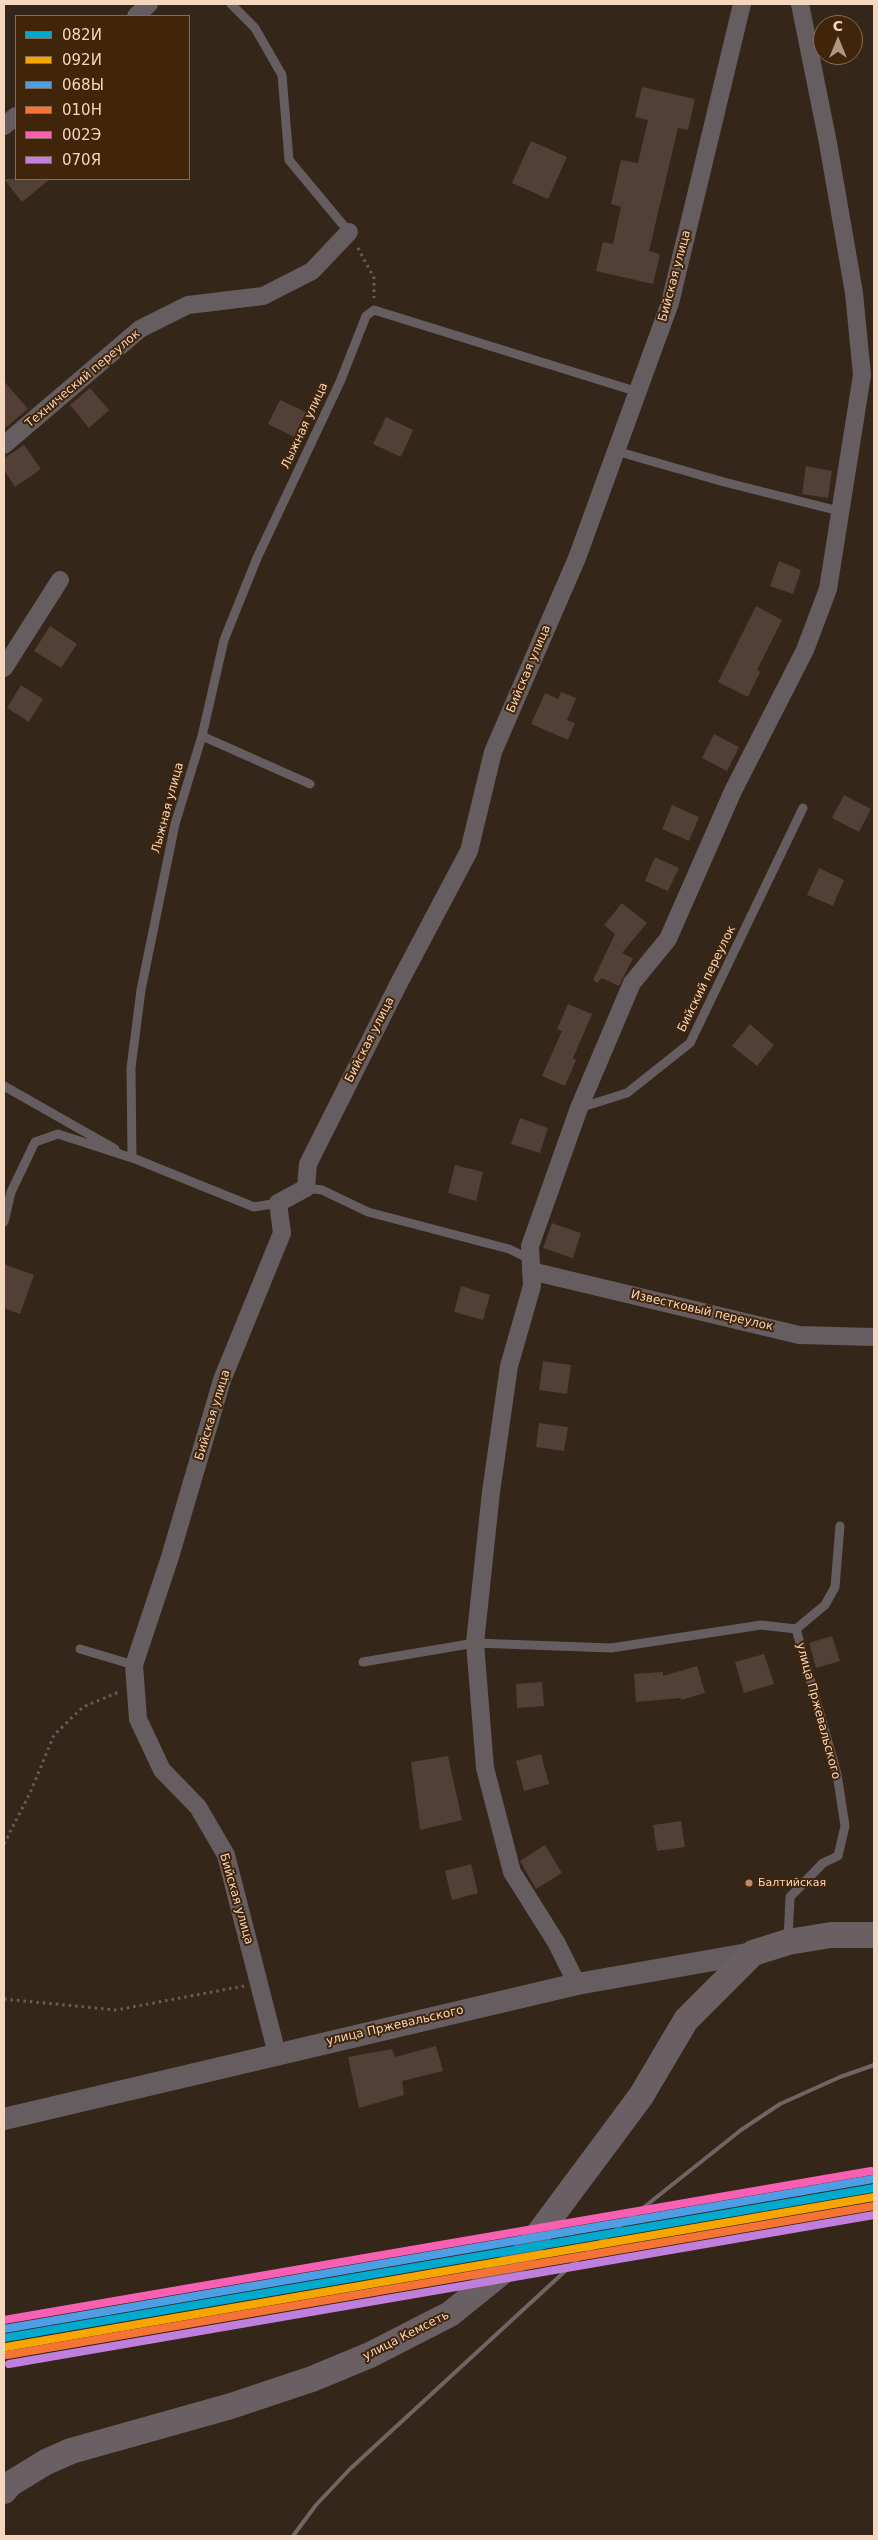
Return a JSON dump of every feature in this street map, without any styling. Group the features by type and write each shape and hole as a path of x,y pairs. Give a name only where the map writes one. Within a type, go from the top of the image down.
{"main road":[{"name":"улица Пржевальского","path":"753,1953 788,1942 831,1935 874,1935"},
{"name":"улица Кемсеть","path":"4,2491 10,2484 46,2462 71,2451 232,2406 304,2382 370,2356 432,2325 456,2309 522,2256 641,2096 686,2020 753,1953"}],"street":[{"path":"137,15 149,4"},
{"name":"Бийская улица","path":"306,1188 308,1164 468,851 493,752 577,558 670,303 742,4"},
{"path":"578,1984 556,1942 512,1872 484,1768 475,1643 491,1492 509,1366 532,1286 530,1246 579,1108 632,983 668,939 733,791 805,650 828,589 862,375 854,294 828,143 800,4"},
{"path":"4,126 15,117"},
{"name":"Технический переулок","path":"4,445 140,329 188,305 263,296 312,271 349,232"},
{"path":"4,668 60,580"},
{"path":"278,1203 306,1188"},
{"name":"Бийская улица","path":"277,2054 226,1855 198,1807 162,1770 138,1719 134,1665 170,1557 222,1380 282,1233 278,1203"},
{"name":"Известковый переулок","path":"531,1265 799,1335 874,1337"},
{"name":"улица Пржевальского","path":"4,2119 578,1984 753,1953"}],"lane":[{"path":"231,4 255,28 282,75 289,160 349,232"},
{"path":"374,310 638,392"},
{"name":"Лыжная улица","path":"132,1158 131,1068 141,990 174,824 202,736 224,640 257,558 340,382 366,316 374,310"},
{"path":"616,451 724,482 839,511"},
{"path":"202,736 310,784"},
{"name":"Бийский переулок","path":"579,1108 627,1093 690,1043 802,808"},
{"path":"4,1086 132,1158"},
{"path":"4,1222 11,1192 35,1142 58,1134 132,1158 254,1207 278,1203"},
{"name":"Известковый переулок","path":"306,1188 322,1190 368,1212 508,1249 531,1265"},
{"path":"796,1629 826,1605 835,1587 840,1526"},
{"name":"улица Пржевальского","path":"363,1662 475,1643 611,1648 761,1625 796,1629 837,1774 845,1826 838,1856 823,1863 790,1897 788,1942"},
{"path":"80,1648 134,1665"}],"path":[{"path":"349,232 374,278 374,310"},
{"path":"4,1844 30,1793 54,1735 83,1707 136,1686"},
{"path":"4,2000 116,2010 259,1984"}],"building":[{"path":"642,87 695,99 688,130 678,128 649,251 660,254 653,284 596,271 603,242 613,244 621,207 611,204 621,160 638,163 648,120 635,117"},
{"path":"531,141 567,157 548,199 512,183"},
{"path":"4,179 49,180 22,202"},
{"path":"4,381 28,409 4,429"},
{"path":"90,388 109,410 89,428 70,405"},
{"path":"280,400 306,412 294,437 268,424"},
{"path":"386,417 413,430 401,457 373,444"},
{"path":"24,445 41,469 15,487 4,470 4,458"},
{"path":"806,466 832,471 828,498 802,494"},
{"path":"779,561 801,570 793,594 770,586"},
{"path":"756,606 782,620 757,670 760,672 748,697 718,682"},
{"path":"50,626 77,644 61,668 34,651"},
{"path":"21,685 43,699 29,722 7,708"},
{"path":"561,692 576,698 567,720 575,723 568,740 531,724 545,693 558,699"},
{"path":"714,734 739,747 727,771 702,758"},
{"path":"844,795 871,809 859,832 832,818"},
{"path":"672,805 699,817 689,841 662,829"},
{"path":"655,857 679,868 668,891 645,881"},
{"path":"819,868 844,880 833,906 807,895"},
{"path":"622,903 647,923 622,953 633,958 619,986 602,978 597,983 593,980 615,934 604,925"},
{"path":"568,1004 592,1014 573,1058 576,1060 565,1086 542,1076 562,1031 557,1029"},
{"path":"750,1024 774,1045 757,1066 732,1046"},
{"path":"520,1118 548,1128 540,1153 511,1144"},
{"path":"455,1165 483,1172 476,1201 448,1193"},
{"path":"552,1223 581,1233 573,1258 543,1248"},
{"path":"4,1264 34,1275 20,1314 4,1308"},
{"path":"461,1286 490,1295 483,1320 454,1312"},
{"path":"543,1361 571,1365 567,1394 539,1390"},
{"path":"539,1423 568,1427 564,1451 536,1447"},
{"path":"832,1636 840,1661 816,1668 809,1643"},
{"path":"764,1654 774,1684 744,1693 735,1662"},
{"path":"697,1666 705,1693 681,1700 681,1698 636,1702 634,1674 663,1672 663,1676"},
{"path":"542,1682 544,1706 517,1708 516,1684"},
{"path":"541,1754 549,1784 524,1791 516,1761"},
{"path":"448,1756 462,1820 420,1830 411,1762"},
{"path":"681,1821 685,1847 657,1851 653,1825"},
{"path":"545,1845 562,1873 536,1889 520,1861"},
{"path":"471,1864 478,1893 452,1900 445,1871"},
{"path":"436,2046 443,2071 402,2081 404,2095 359,2108 348,2057 392,2049 395,2057"}],"railway":[{"path":"293,2536 316,2505 350,2469 575,2262 741,2130 780,2104 840,2077 874,2065"}],"transit line":[{"name":"002Э","path":"4,2320 871,2171"},
{"name":"068Ы","path":"4,2329 873,2179"},
{"name":"082И","path":"4,2338 874,2188"},
{"name":"092И","path":"6,2347 874,2197"},
{"name":"010Н","path":"7,2355 874,2206"},
{"name":"070Я","path":"9,2364 874,2215"}],"place":[{"name":"Балтийская","path":"749,1883"}]}
